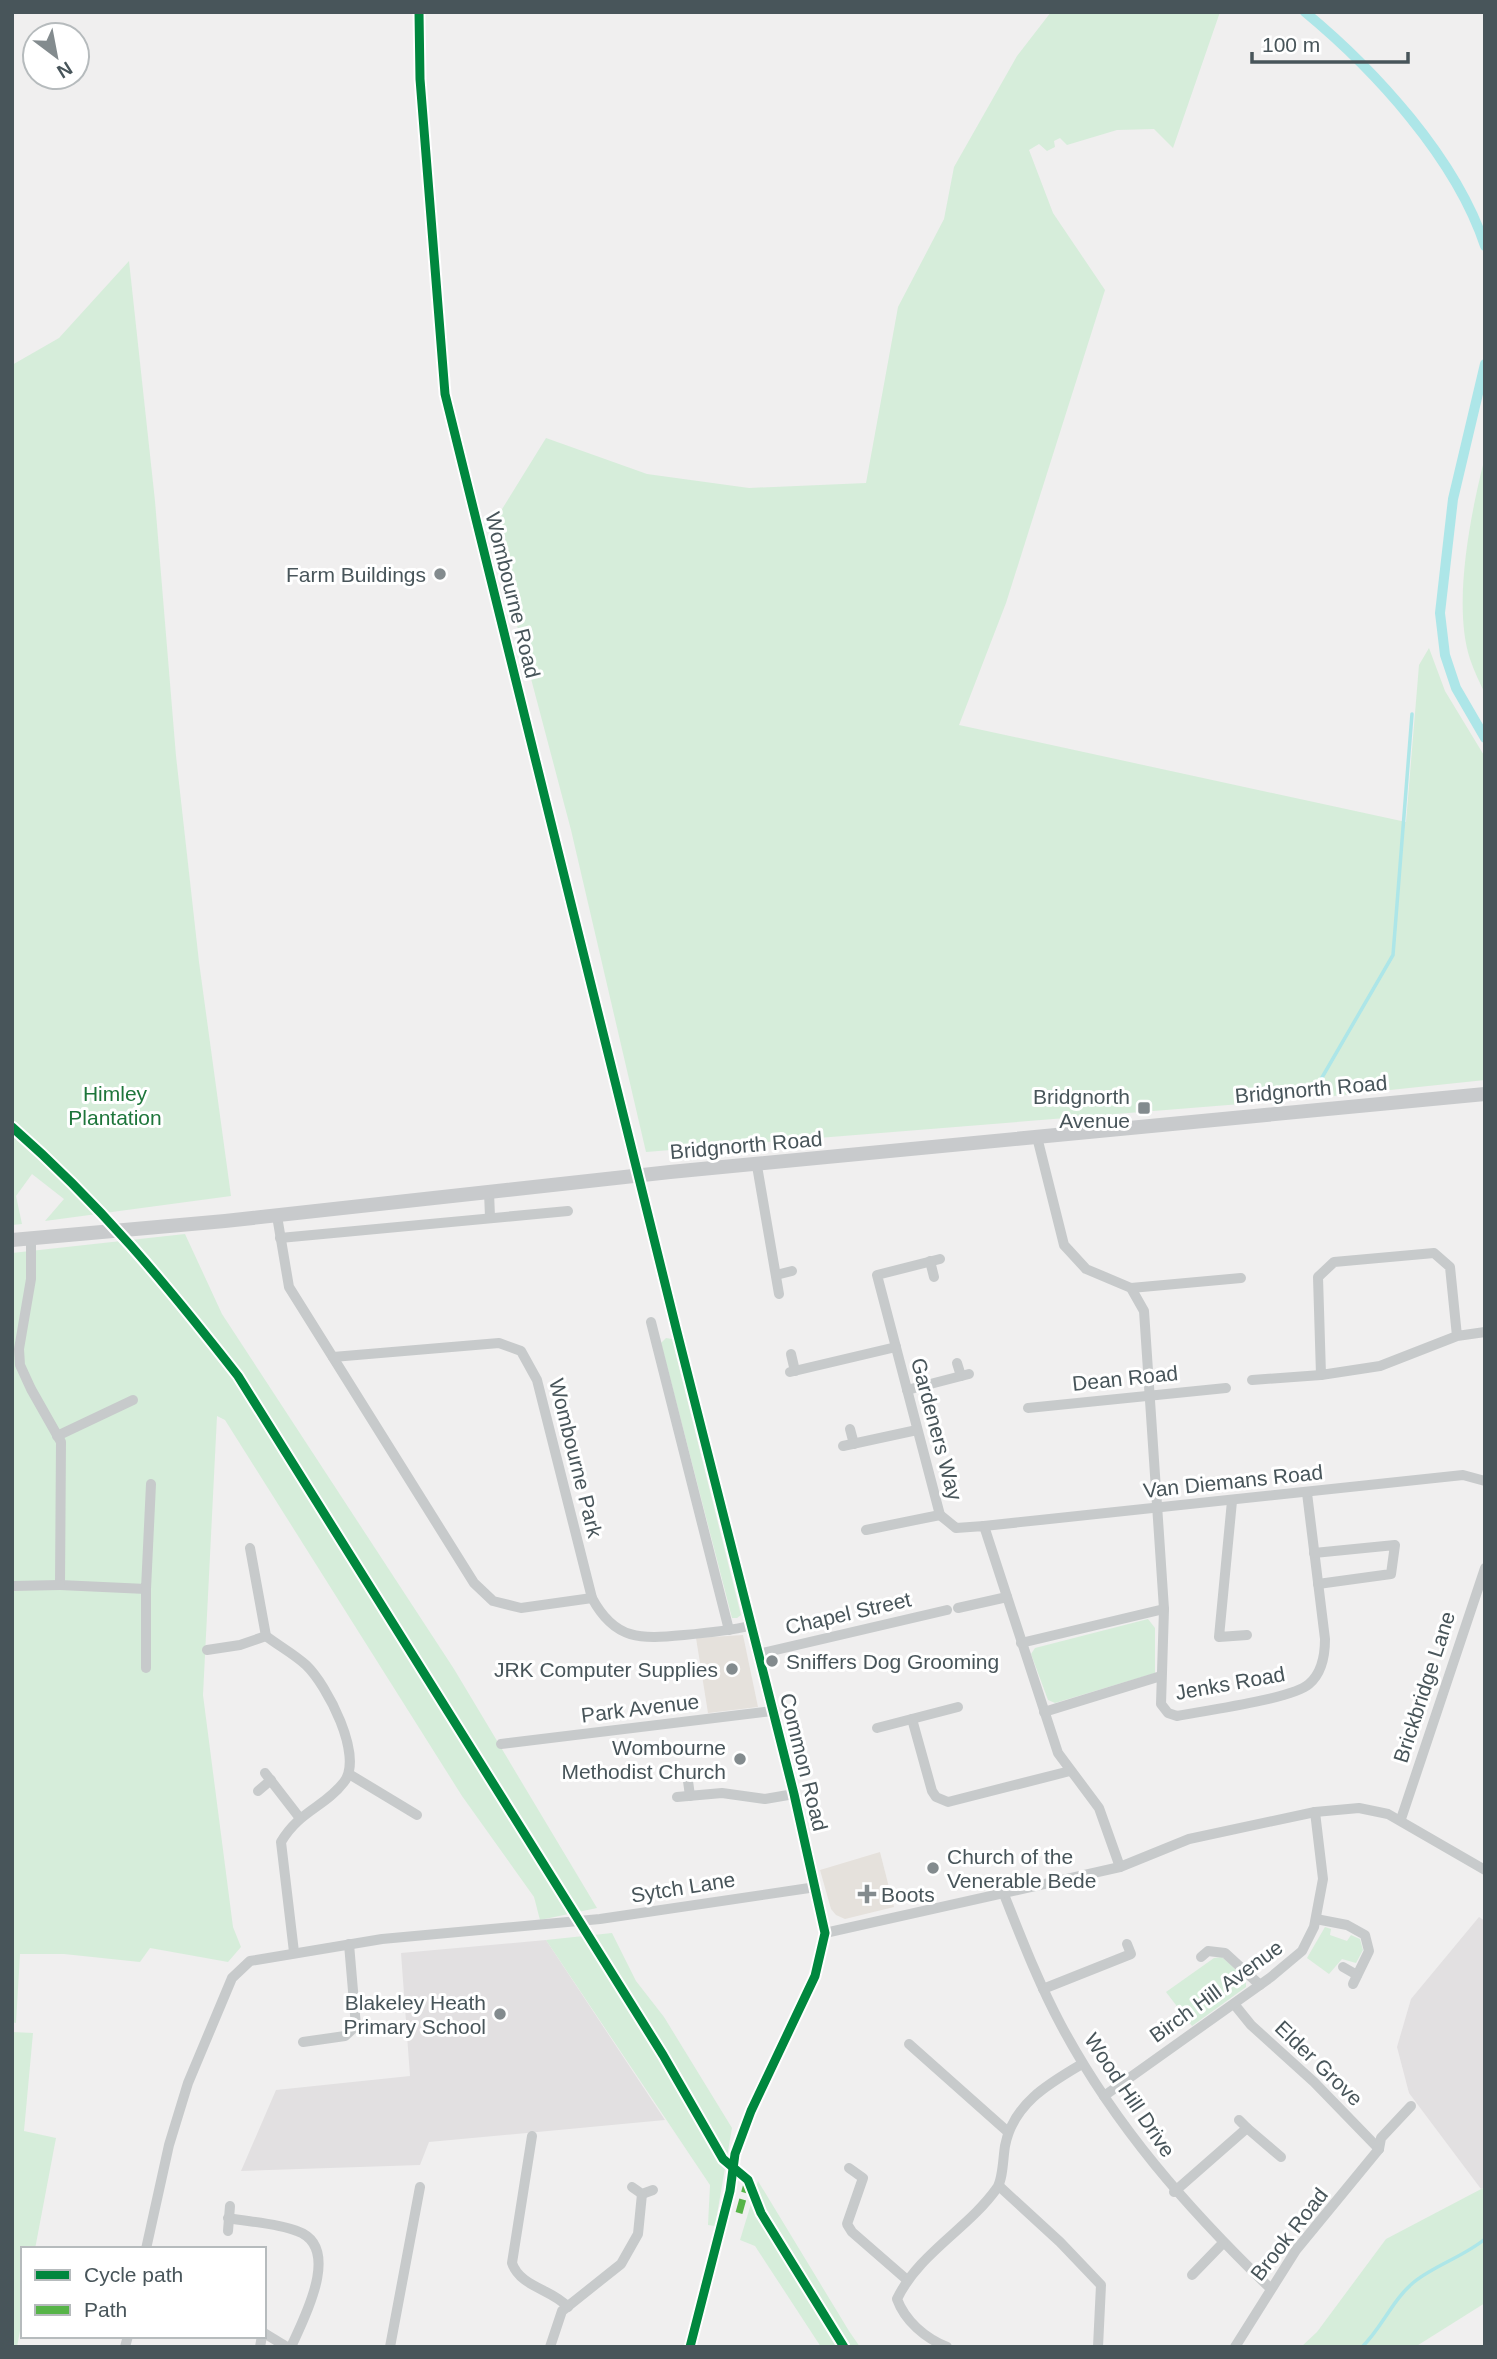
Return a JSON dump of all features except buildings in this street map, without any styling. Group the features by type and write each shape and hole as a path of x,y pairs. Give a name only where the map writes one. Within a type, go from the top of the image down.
{"main road":[{"name":"Bridgnorth Road","path":"12,1240 277,1216 639,1176 1485,1094"}],"street":[{"name":"Wombourne Road","path":"419,12 420,79 444,394 639,1176"},
{"path":"1037,1137 1064,1245 1086,1269 1131,1287 1241,1278"},
{"path":"757,1166 779,1294"},
{"name":"Common Road","path":"639,1176 715,1474 749,1626 794,1794 825,1933 811,1986 751,2111 735,2154 730,2191 690,2347"},
{"path":"489,1192 490,1217"},
{"path":"280,1238 568,1211"},
{"path":"277,1216 289,1287 474,1583 494,1601 521,1608 592,1598"},
{"path":"31,1238 31,1279 20,1328 20,1365 57,1436 62,1462 60,1586"},
{"path":"1321,1376 1317,1285 1322,1270 1334,1262 1434,1253 1441,1257 1450,1267 1457,1336"},
{"name":"Gardeners Way","path":"934,1278 935,1260 877,1275 940,1515 956,1528 984,1526"},
{"path":"776,1275 792,1271"},
{"path":"1131,1287 1143,1311 1159,1508"},
{"path":"651,1322 729,1630"},
{"path":"655,1335 676,1328"},
{"path":"1252,1380 1321,1376 1380,1366 1457,1336 1485,1332"},
{"name":"Wombourne Park","path":"333,1357 499,1343 521,1351 537,1380 592,1598 606,1621 637,1638 749,1626"},
{"path":"791,1354 792,1372 896,1347"},
{"path":"907,1390 965,1375 957,1363"},
{"path":"1268,1363 1270,1377"},
{"name":"Dean Road","path":"1028,1408 1226,1388"},
{"path":"57,1436 133,1399"},
{"path":"850,1429 849,1445 917,1430"},
{"name":"Van Diemans Road","path":"984,1526 1463,1475 1485,1481"},
{"path":"146,1668 146,1590 151,1484"},
{"name":"Jenks Road","path":"1159,1508 1164,1609 1161,1704 1168,1713 1177,1716 1301,1689 1314,1678 1325,1652 1307,1493"},
{"path":"1232,1501 1219,1637 1247,1635"},
{"path":"866,1530 940,1515"},
{"path":"984,1526 1058,1753 1099,1808 1119,1867"},
{"path":"1314,1553 1395,1545 1391,1574 1318,1584"},
{"path":"266,1556 252,1554 266,1636 306,1665 321,1686 349,1743 349,1774 333,1793 299,1817 281,1842 293,1952"},
{"name":"Brickbridge Lane","path":"1401,1819 1485,1568"},
{"path":"12,1586 146,1590"},
{"name":"Chapel Street","path":"758,1654 1007,1597"},
{"path":"1021,1643 1164,1609"},
{"path":"207,1650 240,1646 266,1636"},
{"path":"1044,1712 1161,1676"},
{"path":"877,1728 958,1707"},
{"name":"Park Avenue","path":"515,1756 507,1744 772,1711"},
{"path":"912,1719 932,1791 936,1797 948,1802 1070,1771"},
{"path":"349,1774 418,1815"},
{"path":"258,1790 268,1777 299,1817"},
{"path":"688,1781 690,1796"},
{"path":"677,1797 722,1794 765,1799 794,1794"},
{"path":"825,1933 1119,1867 1189,1839 1315,1812 1359,1808 1401,1819 1485,1870"},
{"name":"Birch Hill Avenue","path":"1104,2096 1260,1985 1302,1951 1312,1936 1317,1919 1323,1879 1315,1812"},
{"name":"Sytch Lane","path":"146,2247 169,2146 188,2083 232,1978 250,1961 349,1944 600,1919 816,1886"},
{"name":"Wood Hill Drive","path":"1003,1892 1043,1989 1082,2064 1174,2192 1270,2288"},
{"path":"1317,1919 1347,1925 1365,1935 1368,1951 1355,1979 1343,1967"},
{"path":"349,1944 356,2026"},
{"path":"1043,1989 1131,1954 1127,1944"},
{"path":"1201,1957 1208,1951 1225,1953 1260,1985"},
{"name":"Elder Grove","path":"1234,2004 1251,2025 1380,2149"},
{"path":"356,2026 368,2034"},
{"path":"303,2042 345,2036 356,2026"},
{"path":"909,2044 1008,2132"},
{"path":"947,2347 923,2334 901,2311 897,2299 906,2279 999,2186 1008,2132 1027,2102 1082,2064"},
{"name":"Brook Road","path":"1235,2347 1246,2334 1270,2288 1296,2250 1380,2149 1381,2138 1411,2106"},
{"path":"1174,2192 1243,2124 1281,2157"},
{"path":"532,2136 512,2263 515,2272 523,2279 568,2307"},
{"path":"849,2168 863,2178 847,2224 852,2232 906,2279"},
{"path":"999,2186 1060,2242 1101,2285 1098,2347"},
{"path":"390,2347 420,2187"},
{"path":"550,2347 562,2311 621,2264 638,2234 648,2192 632,2187"},
{"path":"228,2231 230,2206"},
{"path":"228,2218 298,2231 309,2239 318,2261 318,2281 312,2305 289,2347 266,2336"},
{"path":"1192,2275 1223,2243"}],"shaded area":[{"path":"743,1635 758,1707 708,1713 696,1638"},
{"path":"880,1852 894,1907 845,1919 836,1915 831,1909 820,1870"},
{"path":"1479,1917 1485,1921 1485,2187 1481,2189 1409,2093 1397,2047 1411,1999"},
{"name":"Blakeley Heath Primary School","path":"546,1940 665,2120 429,2142 420,2165 241,2171 276,2090 410,2076 401,1953"}],"green space":[{"path":"1051,12 1220,12 1173,148 1154,129 1117,130 1067,145 1060,138 1054,141 1055,147 1047,151 1039,144 1029,150 1053,213 1105,290 1006,603 959,725 1406,822 1419,665 1429,648 1445,691 1485,757 1485,1080 1314,1098 646,1152 571,830 491,527 546,438 647,474 749,488 866,483 898,307 944,219 954,167 1017,56"},
{"name":"Himley Plantation","path":"129,261 155,501 176,756 199,962 231,1196 45,1221 64,1199 32,1174 16,1196 22,1224 12,1225 12,365 59,338"},
{"path":"1485,457 1485,694 1470,659 1465,637 1463,585 1469,531"},
{"path":"185,1234 222,1314 454,1669 597,1908 540,1920 534,1897 462,1796 225,1420 217,1416 203,1695 233,1927 241,1947 228,1962 150,1948 140,1962 64,1954 20,1954 16,2023 12,2022 12,1253"},
{"path":"666,1338 672,1339 741,1615 737,1618 732,1618 661,1343"},
{"path":"1148,1619 1155,1628 1155,1673 1055,1703 1048,1700 1031,1654 1035,1648"},
{"path":"1325,1927 1331,1929 1330,1935 1347,1941 1351,1935 1360,1939 1363,1950 1356,1963 1342,1959 1329,1974 1307,1958"},
{"path":"612,1933 636,1981 664,2017 732,2128 715,2226 708,2225 710,2185 546,1940"},
{"path":"1222,1957 1246,1979 1246,1987 1192,2026 1166,1992 1214,1958"},
{"path":"12,2032 33,2033 24,2131 56,2138 35,2247 21,2247 21,2325 17,2347 12,2347"},
{"path":"758,2181 860,2347 821,2347 755,2246 740,2240"},
{"path":"1485,2187 1485,2303 1415,2347 1301,2347 1317,2332 1386,2239"}],"waterway":[{"path":"1305,12 1385,88 1434,149 1472,213 1485,246"},
{"path":"1485,364 1453,499 1440,613 1445,655 1456,688 1485,738"},
{"path":"1313,1093 1393,955 1412,714"},
{"path":"1362,2347 1406,2289 1485,2239"}],"marked path":[{"path":"739,2213 747,2184"}],"cycle path":[{"path":"419,12 420,79 445,394 794,1794 825,1933 815,1976 751,2111 735,2154 730,2191 690,2347"},
{"path":"12,1127 103,1215 185,1309 238,1376 663,2055 723,2159 748,2180 761,2213 844,2347"}],"place":[{"name":"Farm Buildings","path":"440,574"},
{"name":"Bridgnorth Avenue","path":"1144,1108"},
{"name":"Sniffers Dog Grooming","path":"772,1661"},
{"name":"JRK Computer Supplies","path":"732,1669"},
{"name":"Wombourne Methodist Church","path":"740,1759"},
{"name":"Church of the Venerable Bede","path":"933,1868"},
{"name":"Boots","path":"867,1894"},
{"name":"Blakeley Heath Primary School","path":"500,2014"}]}
